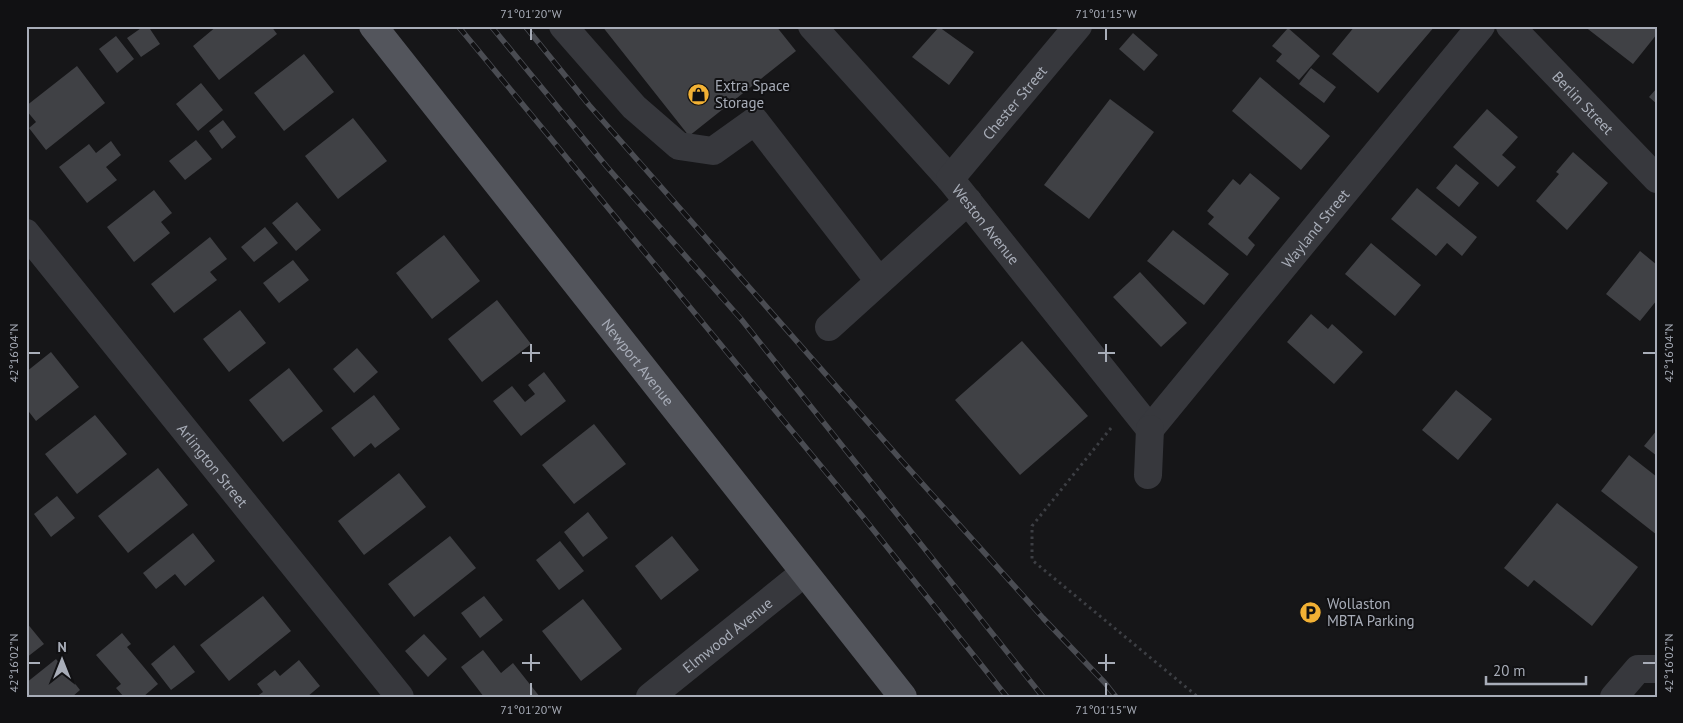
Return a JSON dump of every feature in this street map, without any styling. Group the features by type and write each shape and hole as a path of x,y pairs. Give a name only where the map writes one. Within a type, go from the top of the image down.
{"main road":[{"name":"Newport Avenue","path":"373,26 903,697"}],"street":[{"path":"563,26 634,107 679,146 714,151 755,121 879,281"},
{"name":"Weston Avenue","path":"812,26 968,200 1150,429"},
{"name":"Chester Street","path":"950,179 1078,26"},
{"name":"Wayland Street","path":"1150,429 1481,26"},
{"name":"Berlin Street","path":"1510,26 1657,179"},
{"path":"829,327 968,200"},
{"name":"Arlington Street","path":"26,233 400,697"},
{"path":"1148,475 1150,429"},
{"name":"Elmwood Avenue","path":"650,697 804,573"},
{"path":"1614,697 1638,669 1657,669"}],"path":[{"path":"1130,404 1032,526 1032,560 1198,697"}],"building":[{"path":"144,26 148,26 160,44 141,57 127,38"},
{"path":"217,26 271,26 277,34 219,80 193,46"},
{"name":"Extra Space Storage","path":"602,26 776,26 796,51 689,136"},
{"path":"1355,26 1435,26 1378,93 1332,54"},
{"path":"1584,26 1652,26 1657,30 1657,34 1633,64"},
{"path":"939,27 974,52 949,85 912,57"},
{"path":"1288,28 1320,56 1299,80 1276,61 1282,54 1272,46"},
{"path":"1133,33 1158,55 1144,71 1119,49"},
{"path":"116,36 134,59 117,73 99,49"},
{"path":"304,54 334,92 284,131 254,93"},
{"path":"77,66 105,103 46,150 29,128 36,122 26,110 26,106"},
{"path":"1311,68 1336,87 1324,103 1299,84"},
{"path":"1260,77 1330,136 1301,170 1232,111"},
{"path":"201,83 223,110 198,131 176,104"},
{"path":"1657,88 1657,104 1649,97"},
{"path":"1110,99 1154,132 1089,219 1044,185"},
{"path":"1487,109 1518,137 1502,155 1516,167 1498,187 1453,147"},
{"path":"353,118 387,161 338,199 305,156"},
{"path":"223,120 236,137 222,149 209,131"},
{"path":"196,140 212,159 185,180 169,161"},
{"path":"111,141 121,155 106,167 117,180 87,203 59,167 89,144 96,153"},
{"path":"1573,152 1608,183 1567,230 1536,201 1559,174 1556,172"},
{"path":"1456,164 1479,183 1459,207 1436,188"},
{"path":"1250,173 1280,198 1248,238 1255,245 1247,256 1208,224 1214,217 1207,211 1233,179 1240,185"},
{"path":"1417,188 1477,237 1462,256 1447,243 1436,256 1391,219"},
{"path":"154,190 172,213 161,222 170,233 134,262 107,227"},
{"path":"297,202 321,230 296,251 272,223"},
{"path":"265,227 278,243 254,262 241,247"},
{"path":"1173,230 1229,274 1204,305 1147,261"},
{"path":"444,235 480,281 432,319 396,273"},
{"path":"210,237 227,259 210,272 217,280 174,313 151,284"},
{"path":"1371,243 1421,285 1395,316 1345,274"},
{"path":"1640,251 1657,265 1657,300 1640,321 1606,294"},
{"path":"293,260 309,280 279,303 263,283"},
{"path":"1140,272 1187,323 1161,347 1113,297"},
{"path":"497,300 531,344 482,382 448,339"},
{"path":"240,310 266,343 229,372 203,339"},
{"path":"1311,314 1328,329 1332,324 1363,352 1334,384 1287,342"},
{"path":"1022,341 1088,416 1020,475 955,400"},
{"path":"357,348 378,372 354,393 333,369"},
{"path":"51,352 79,387 36,421 26,408 26,372"},
{"path":"289,368 323,411 283,442 249,400"},
{"path":"544,372 566,401 521,436 493,401 512,386 525,402 535,394 528,385"},
{"path":"1456,390 1492,419 1458,460 1422,430"},
{"path":"374,395 400,429 375,448 371,443 354,457 331,428"},
{"path":"95,415 127,454 77,494 45,454"},
{"path":"594,424 626,464 574,504 542,465"},
{"path":"1657,430 1657,456 1644,446"},
{"path":"1629,455 1657,477 1657,535 1601,491"},
{"path":"158,468 188,505 128,553 98,516"},
{"path":"399,473 426,507 364,555 338,521"},
{"path":"57,496 75,518 51,537 34,514"},
{"path":"1557,503 1638,567 1592,626 1534,580 1528,587 1504,568"},
{"path":"588,512 608,538 583,557 564,532"},
{"path":"193,533 215,561 185,586 175,574 156,589 143,573"},
{"path":"450,536 476,568 414,617 388,584"},
{"path":"672,536 699,570 661,600 635,566"},
{"path":"560,541 584,571 559,590 536,560"},
{"path":"263,596 291,631 229,681 200,645"},
{"path":"484,596 503,620 480,638 461,613"},
{"path":"583,599 622,649 581,681 542,631"},
{"path":"26,622 44,644 26,658"},
{"path":"122,633 131,644 127,647 158,684 143,697 124,697 116,688 121,684 96,655"},
{"path":"424,634 447,659 428,677 405,651"},
{"path":"174,645 195,672 171,690 151,664"},
{"path":"483,650 501,673 513,663 540,697 484,697 461,667"},
{"path":"56,659 80,690 72,697 26,697 26,683"},
{"path":"299,660 320,686 307,697 256,697 263,692 257,684 275,670 280,676"}],"railway":[{"path":"458,26 863,517 1007,697"},
{"path":"491,26 607,167 741,319 1043,697"},
{"path":"525,26 589,105 902,461 1116,697"}],"place":[{"name":"Extra Space Storage","path":"699,94"},
{"name":"Wollaston MBTA Parking","path":"1311,612"}]}
